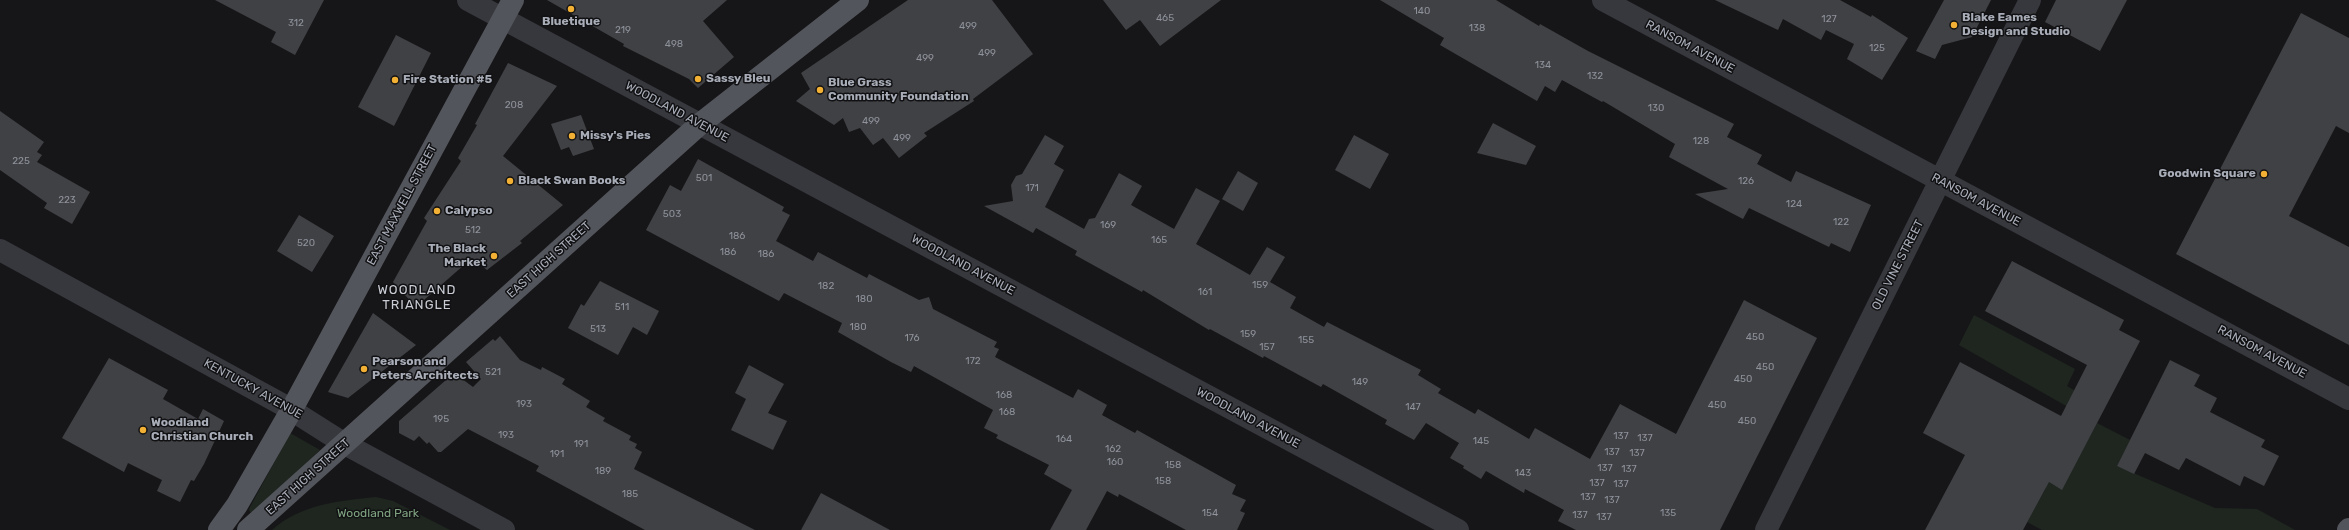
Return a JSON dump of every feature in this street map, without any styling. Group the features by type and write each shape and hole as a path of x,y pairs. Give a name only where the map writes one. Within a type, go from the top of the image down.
{"main road":[{"name":"EAST HIGH STREET","path":"248,530 346,444 373,416 700,124 858,0"},
{"name":"EAST MAXWELL STREET","path":"292,409 508,9"},
{"path":"219,530 237,505 292,409"}],"street":[{"name":"WOODLAND AVENUE","path":"468,0 508,9 700,124 1458,530"},
{"name":"RANSOM AVENUE","path":"1603,0 2349,399"},
{"name":"OLD VINE STREET","path":"1766,530 2030,0"},
{"name":"KENTUCKY AVENUE","path":"0,250 292,409 346,444 504,530"}],"green space":[{"path":"1974,315 2075,369 2067,386 2077,392 2068,407 1959,345"},
{"path":"2097,423 2130,440 2117,466 2215,508 2257,509 2295,530 2042,530 2027,522 2045,490 2047,481 2062,489"},
{"path":"290,433 320,450 254,512 250,512 249,509"},
{"name":"Woodland Park","path":"376,497 393,501 450,530 272,530 295,514 308,509 334,502"}],"building":[{"path":"215,0 324,0 295,55 271,42 276,32"},
{"path":"547,0 727,0 703,21 734,57 698,88 689,79 623,46 624,44"},
{"path":"908,0 992,0 1033,54 973,99 974,101 924,133 927,136 899,158 883,138 873,145 860,128 849,132 843,118 834,125 796,101 810,89 801,73"},
{"path":"1103,0 1221,0 1160,46 1140,20 1126,30"},
{"path":"1380,0 1496,0 1539,26 1540,24 1588,51 1734,124 1727,137 1762,155 1757,164 1791,182 1796,171 1871,205 1850,252 1831,243 1829,247 1749,208 1743,219 1695,194 1728,189 1669,157 1675,144 1603,101 1602,102 1562,80 1555,92 1545,86 1537,101 1440,45 1444,38"},
{"path":"1715,0 1840,0 1871,17 1872,15 1908,38 1882,80 1847,59 1854,44 1826,30 1821,40 1783,19 1778,30"},
{"name":"Blake Eames Design and Studio","path":"1944,0 1991,0 1972,37 1942,45 1935,59 1916,51"},
{"path":"2056,0 2127,0 2100,51 2045,22"},
{"name":"Goodwin Square","path":"2301,13 2349,38 2349,133 2336,126 2289,216 2349,247 2349,345 2176,254"},
{"name":"Fire Station #5","path":"396,35 431,53 394,126 358,107"},
{"path":"508,63 557,86 503,156 563,205 520,241 522,243 487,270 472,258 416,307 393,282 427,221 424,218 461,161 458,158 477,125 475,124"},
{"path":"0,111 44,142 37,152 42,155 37,162 90,192 72,224 44,208 47,203 0,170"},
{"name":"Missy's Pies","path":"581,115 594,149 573,156 569,147 561,150 551,124"},
{"path":"1493,123 1536,146 1526,165 1477,153"},
{"path":"1045,135 1064,146 1054,164 1064,170 1045,207 1084,229 1089,219 1095,218 1119,173 1142,186 1131,205 1174,229 1196,188 1220,201 1196,244 1250,275 1267,247 1285,257 1270,282 1296,297 1290,308 1324,327 1327,322 1421,370 1418,375 1441,389 1438,393 1475,414 1478,409 1529,439 1535,428 1590,459 1620,404 1676,434 1744,300 1817,338 1720,530 1576,530 1558,521 1564,510 1525,489 1524,493 1486,471 1481,479 1463,468 1464,466 1450,458 1459,443 1426,423 1414,440 1385,424 1387,420 1323,384 1321,387 1264,356 1263,358 1210,329 1209,330 1143,290 1142,292 1075,255 1077,251 1036,228 1033,233 984,206 1013,201 1011,185 1016,176 1022,174"},
{"path":"1354,135 1389,154 1370,189 1335,170"},
{"path":"698,159 784,207 782,211 790,215 776,241 813,261 818,252 867,278 869,274 919,300 929,297 933,309 997,342 994,347 999,349 995,357 1073,398 1078,389 1107,405 1102,415 1135,433 1137,430 1236,485 1232,494 1246,500 1240,511 1245,513 1237,530 1186,530 1119,494 1118,497 1107,491 1086,530 1050,530 1072,490 1044,474 1049,465 996,438 998,435 984,428 993,410 914,366 911,372 838,332 842,323 784,293 779,301 646,230 670,185 681,191"},
{"path":"1238,171 1258,183 1243,211 1222,199"},
{"path":"299,215 334,236 312,272 277,251"},
{"path":"2012,261 2124,320 2119,330 2140,341 2062,490 2049,482 2023,530 1925,530 1965,455 1923,433 1960,362 2061,416 2087,365 1985,311"},
{"path":"600,281 659,311 647,335 633,327 618,355 568,328 581,304 584,306"},
{"name":"Pearson and Peters Architects","path":"373,313 416,345 348,398 328,392"},
{"path":"500,336 520,360 541,370 542,367 565,379 562,384 590,401 586,407 605,418 603,421 631,436 629,440 637,444 635,448 642,452 634,469 755,530 645,530 536,471 539,466 468,429 441,452 438,452 429,442 427,444 419,436 414,441 399,433 399,421 454,373 473,387 481,379 466,362 493,339 495,341"},
{"name":"Woodland Christian Church","path":"109,358 168,390 163,399 198,419 203,409 224,421 204,464 194,481 191,480 180,502 157,491 162,480 128,463 124,472 62,438"},
{"path":"2170,360 2200,375 2194,386 2217,398 2210,412 2265,440 2261,447 2279,456 2264,486 2244,476 2240,486 2186,458 2179,470 2145,453 2134,474 2117,466"},
{"path":"749,365 784,384 768,413 787,421 773,450 731,430 746,399 735,393"},
{"path":"821,493 890,530 801,530"}],"place":[{"name":"Bluetique","path":"571,9"},
{"name":"Blake Eames Design and Studio","path":"1954,25"},
{"name":"Sassy Bleu","path":"698,79"},
{"name":"Fire Station #5","path":"395,80"},
{"name":"Blue Grass Community Foundation","path":"820,90"},
{"name":"Missy's Pies","path":"572,136"},
{"name":"Goodwin Square","path":"2264,174"},
{"name":"Black Swan Books","path":"510,181"},
{"name":"Calypso","path":"437,211"},
{"name":"The Black Market","path":"494,256"},
{"name":"Pearson and Peters Architects","path":"364,369"},
{"name":"Woodland Christian Church","path":"143,430"}],"district":[{"name":"WOODLAND TRIANGLE","path":"417,298"}]}
